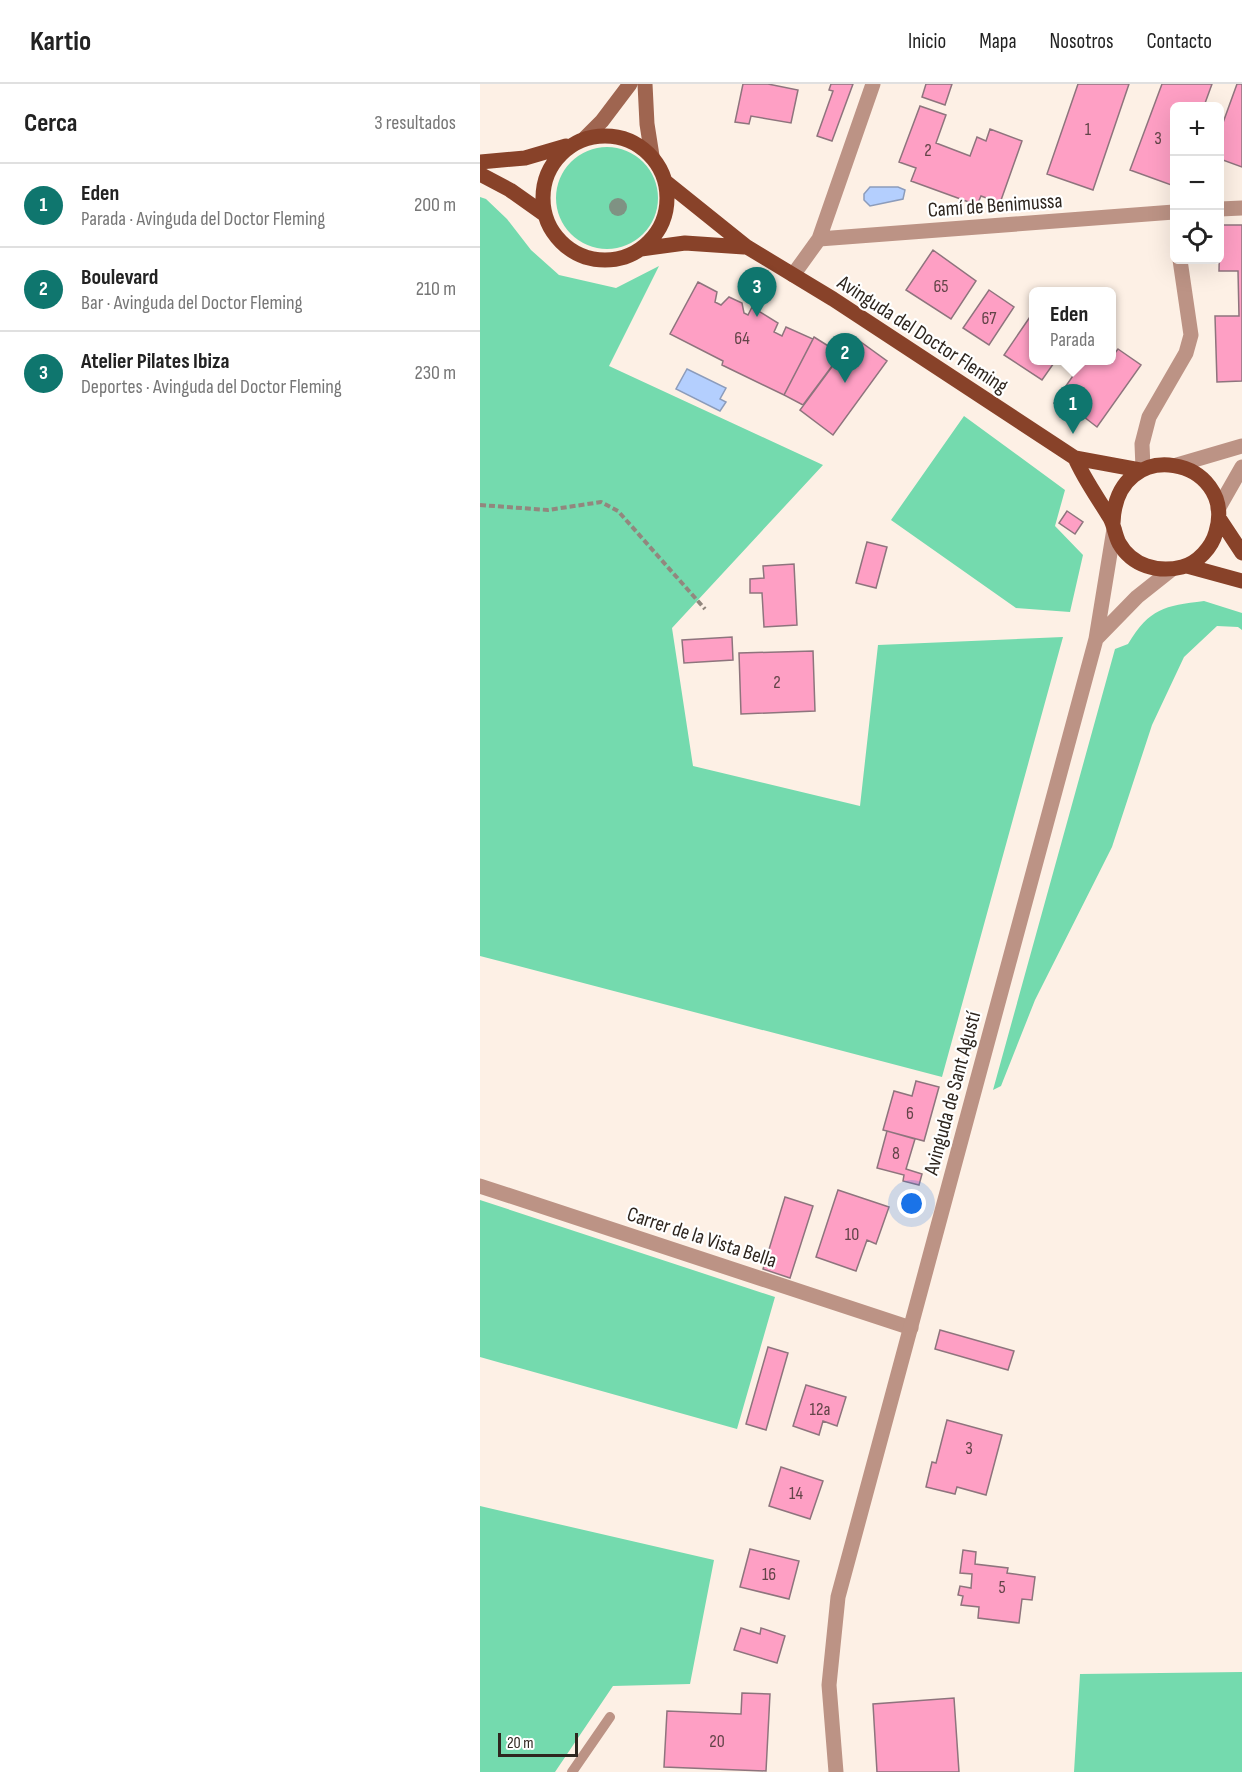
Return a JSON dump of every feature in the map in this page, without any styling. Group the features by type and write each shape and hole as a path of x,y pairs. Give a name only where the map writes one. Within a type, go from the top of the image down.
{"main road":[{"path":"630,84 602,121 557,157 548,172 542,193 544,214 551,230 565,246 583,257 605,260 626,257 641,249 651,240 663,222 668,202 666,182 652,156 647,124 645,84"},
{"path":"480,162 525,158 578,141 608,135 624,137 652,156"},
{"path":"480,174 510,190 544,214"},
{"name":"Avinguda del Doctor Fleming","path":"666,182 747,247 1075,458 1142,469"},
{"name":"Avinguda del Doctor Fleming","path":"641,249 685,243 747,247"},
{"name":"Avinguda del Doctor Fleming","path":"1075,458 1113,526"},
{"path":"1218,513 1210,547 1187,566 1171,570 1141,565 1129,556 1119,543 1113,526 1113,507 1118,492 1128,479 1142,469 1154,465 1177,465 1189,469 1208,485 1218,513 1242,553"},
{"path":"1187,566 1242,581"}],"street":[{"path":"793,275 819,240 873,84"},
{"path":"1224,209 1242,208"},
{"name":"Camí de Benimussa","path":"819,240 1170,216"},
{"path":"1142,469 1142,444 1149,417 1186,353 1191,335 1181,264"},
{"path":"1177,465 1242,446"},
{"path":"1218,513 1242,468"},
{"name":"Avinguda de Sant Agustí","path":"836,1772 829,1685 838,1597 1096,639 1113,526"},
{"name":"Avinguda de Sant Agustí","path":"1096,639 1137,597 1171,570"},
{"name":"Carrer de la Vista Bella","path":"480,1186 911,1328"}],"lane":[{"path":"572,1772 610,1717"}],"path":[{"path":"480,505 548,510 601,502 618,511 705,609"}],"green space":[{"path":"607,147 626,151 643,162 654,179 658,198 654,217 643,234 626,245 607,249 588,245 571,234 560,217 556,198 560,179 571,162 588,151"},
{"path":"480,197 486,199 507,219 531,250 559,275 616,288 659,266 609,366 823,465 672,628 693,766 860,806 878,645 1063,637 942,1077 480,956"},
{"path":"964,416 1065,490 1055,526 1083,555 1070,612 1016,608 891,520"},
{"path":"1204,601 1242,613 1242,630 1238,627 1217,626 1184,657 1152,725 1112,847 1035,1000 1001,1086 993,1090 1115,649 1128,644 1144,623 1159,611 1168,607"},
{"path":"480,1200 775,1297 737,1429 480,1357"},
{"path":"480,1506 714,1560 690,1684 613,1686 555,1772 480,1772"},
{"path":"1242,1672 1242,1772 1074,1772 1080,1674"}],"water":[{"path":"870,187 898,187 905,190 903,199 870,206 864,200 864,194"},
{"path":"687,369 726,388 720,399 726,402 720,411 676,389"}],"building":[{"path":"743,84 768,84 798,90 791,123 751,116 749,124 735,122"},
{"path":"831,84 853,84 832,141 817,136 833,91 829,90"},
{"path":"926,84 952,84 945,105 922,97"},
{"path":"1078,84 1129,84 1093,190 1047,174"},
{"path":"1162,84 1212,84 1205,102 1170,102 1170,185 1130,170"},
{"path":"1237,84 1242,84 1242,167 1224,160 1224,120"},
{"path":"920,106 946,115 936,143 970,156 977,137 986,141 990,129 1022,141 1000,203 981,196 977,205 911,181 916,168 899,162"},
{"path":"1224,225 1242,225 1242,381 1217,382 1215,316 1239,316 1238,271 1219,271 1219,264 1224,264"},
{"path":"933,250 976,281 951,319 906,290"},
{"path":"698,282 717,292 715,302 721,305 729,297 742,303 744,313 748,315 752,307 778,323 774,332 782,336 786,327 813,339 784,395 722,365 723,361 670,334"},
{"path":"989,290 1014,307 989,345 963,328"},
{"path":"1029,318 1029,365 1052,365 1042,380 1004,355"},
{"path":"814,337 841,354 803,405 784,395"},
{"path":"854,337 887,361 833,435 800,410"},
{"path":"1118,349 1141,365 1097,427 1075,410 1072,415 1054,403 1081,365 1116,365"},
{"path":"1067,511 1083,522 1075,534 1059,523"},
{"path":"867,542 887,547 876,588 856,583"},
{"path":"794,564 797,625 764,627 762,593 750,593 750,579 764,578 763,566"},
{"path":"732,637 733,660 684,663 682,640"},
{"path":"813,651 815,711 741,714 739,653"},
{"path":"916,1081 939,1087 924,1141 883,1130 894,1091 912,1096"},
{"path":"887,1131 915,1139 906,1169 922,1174 919,1185 903,1181 904,1175 877,1168"},
{"path":"838,1190 889,1207 876,1244 867,1240 856,1271 816,1257"},
{"path":"785,1197 813,1206 790,1278 763,1269"},
{"path":"940,1330 1014,1351 1008,1370 935,1349"},
{"path":"768,1347 788,1353 766,1430 746,1424"},
{"path":"806,1385 846,1397 837,1426 823,1421 819,1435 793,1426"},
{"path":"947,1420 1002,1435 986,1495 957,1487 955,1494 926,1487 932,1462 936,1463"},
{"path":"781,1467 823,1481 810,1519 769,1506"},
{"path":"750,1549 799,1561 789,1599 740,1587"},
{"path":"963,1550 976,1552 975,1564 1008,1568 1007,1573 1035,1577 1032,1600 1022,1599 1019,1623 978,1618 979,1607 961,1605 963,1596 958,1595 960,1586 971,1588 972,1574 960,1573"},
{"path":"741,1628 760,1634 761,1628 785,1636 777,1663 734,1650"},
{"path":"742,1693 770,1694 766,1771 664,1767 667,1711 741,1714"},
{"path":"954,1698 959,1772 877,1772 873,1704"}],"place":[{"name":"Atelier Pilates Ibiza","path":"757,317"},
{"name":"Boulevard","path":"845,383"},
{"name":"Eden","path":"1073,434"}]}
